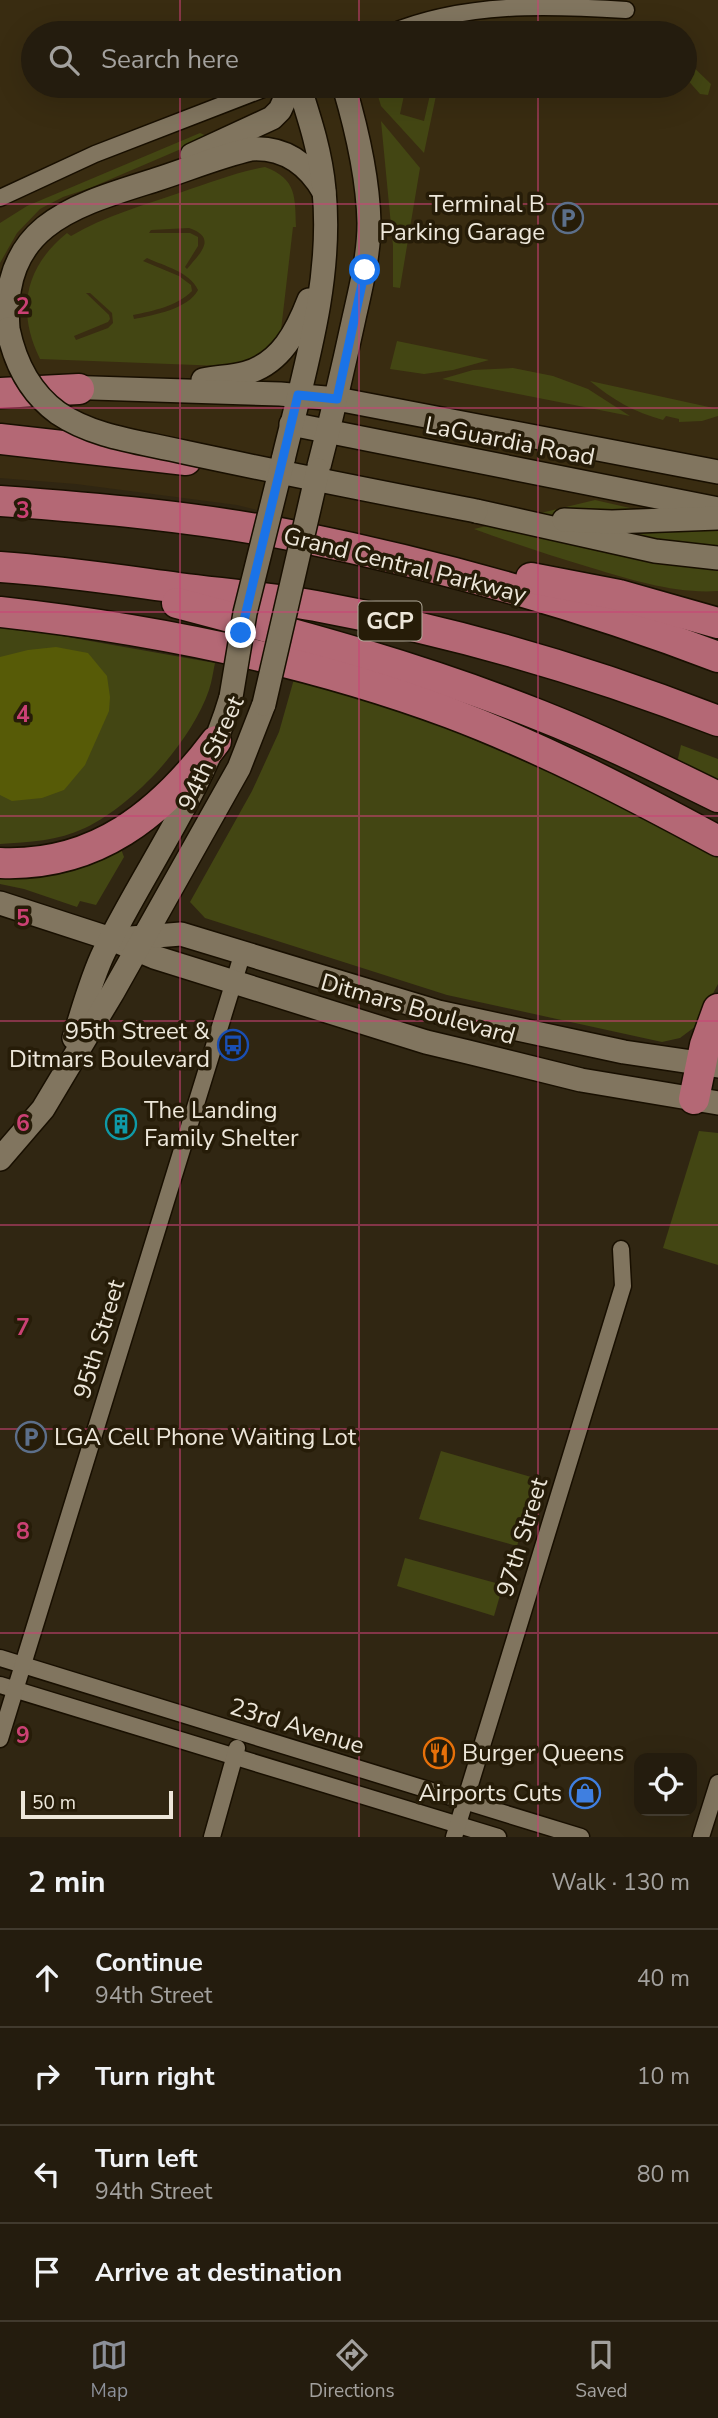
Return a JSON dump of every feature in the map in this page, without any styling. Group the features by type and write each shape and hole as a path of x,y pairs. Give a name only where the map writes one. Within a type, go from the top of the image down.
{"highway":[{"path":"0,393 79,389"},
{"path":"0,439 270,464"},
{"name":"Grand Central Parkway","path":"0,501 206,522 293,536 459,575 606,618 718,657"},
{"path":"206,522 363,545 594,590 718,623"},
{"name":"GCP","path":"0,567 52,571 318,606 379,619 547,662 629,688 718,721"},
{"path":"52,571 313,640 485,695 594,738 718,797"},
{"path":"0,612 184,638 258,654 366,684 452,714 537,749 718,841"},
{"path":"0,863 51,860 89,850 107,842 136,823 170,794 216,741"},
{"path":"706,1101 718,1009"}],"main road":[{"path":"127,189 272,118 285,98"},
{"name":"94th Street","path":"59,1081 98,967 183,810 216,741 231,697 270,464 291,424 314,329 325,247 324,192 317,146 303,98"},
{"name":"94th Street","path":"0,1159 35,1120 140,943 239,768 264,704 365,270 369,226 368,197 347,98"},
{"path":"324,192 310,172 291,156 262,149 242,151 78,206 53,220 26,246 10,282 6,310 8,329 14,356 26,379 46,403 74,422 111,435 270,464 655,551 718,558"},
{"path":"0,380 79,389 162,389 257,369 275,357 290,340 304,314 325,247"},
{"name":"LaGuardia Road","path":"162,389 298,395 372,404 718,472"},
{"name":"LaGuardia Road","path":"291,424 718,509"},
{"path":"674,464 718,461"},
{"path":"476,511 544,519 612,522 718,519"},
{"name":"Ditmars Boulevard","path":"0,903 111,939 140,943 233,982 468,1052 582,1080 706,1101"},
{"name":"Ditmars Boulevard","path":"140,943 181,934 438,1012 624,1052 709,1066"}],"street":[{"path":"426,21 499,8 626,10"},
{"path":"0,198 95,154 240,98"},
{"name":"95th Street","path":"0,1739 8,1687 22,1665 243,952"},
{"name":"97th Street","path":"456,1831 623,1286 621,1250"},
{"name":"23rd Avenue","path":"0,1658 581,1837"},
{"name":"23rd Avenue","path":"8,1687 235,1756 456,1831 498,1837"},
{"path":"212,1837 242,1732"},
{"path":"701,1837 718,1783"}],"shaded area":[{"path":"0,0 718,0 718,636 428,552 237,505 76,484 0,478"},
{"path":"56,647 88,653 107,676 109,711 85,765 64,790 42,798 12,801 0,795 0,657"}],"green space":[{"path":"697,71 711,84 708,95 697,91"},
{"path":"379,98 403,98 400,114 424,121 429,98 435,98 424,153 381,106"},
{"path":"381,121 420,168 400,288 393,287 393,246"},
{"path":"200,133 209,137 40,209 17,233 0,263 0,223 27,206"},
{"path":"265,167 283,177 289,183 294,198 296,227 293,227 280,339 248,367 40,359 28,323 29,290 42,260 67,233 71,236 125,211","holes":["189,228 203,236 205,241 201,252 187,269 185,267 198,246 198,237 190,233 149,233 151,230","147,258 176,270 198,290 193,297 179,306 134,319 133,315 172,304 192,291 191,285 179,276 143,261","86,293 90,293 112,313 113,323 108,328 76,340 74,336 108,322 109,315"]},
{"path":"397,341 489,360 453,370 424,374 390,369"},
{"path":"513,368 553,376 588,389 630,416 442,379 473,370"},
{"path":"590,381 718,409 718,416 702,421 679,422 679,419 666,416 663,420 624,405"},
{"path":"595,500 718,528 718,591 670,588 638,581 474,529"},
{"path":"0,628 28,630 215,663 210,687 201,710 175,750 159,770 123,804 85,828 64,836 0,844"},
{"path":"294,679 432,722 590,790 718,856 718,984 696,1026 680,1038 662,1042 447,995 205,918 190,902 252,791 279,732"},
{"path":"681,745 718,759 718,785 677,763"},
{"path":"121,849 124,857 96,905 80,901 77,907 0,884 0,875"},
{"path":"699,1131 718,1133 718,1265 663,1248"},
{"path":"441,1451 538,1479 517,1546 419,1519"},
{"path":"405,1558 503,1585 494,1616 397,1586"}],"place":[{"name":"Terminal B Parking Garage","path":"568,218"},
{"name":"95th Street & Ditmars Boulevard","path":"233,1045"},
{"name":"The Landing Family Shelter","path":"121,1124"},
{"name":"LGA Cell Phone Waiting Lot","path":"31,1437"},
{"name":"Burger Queens","path":"439,1753"},
{"name":"Airports Cuts","path":"585,1793"}],"route":[{"path":"241,633 298,395 337,399 365,270"}]}
